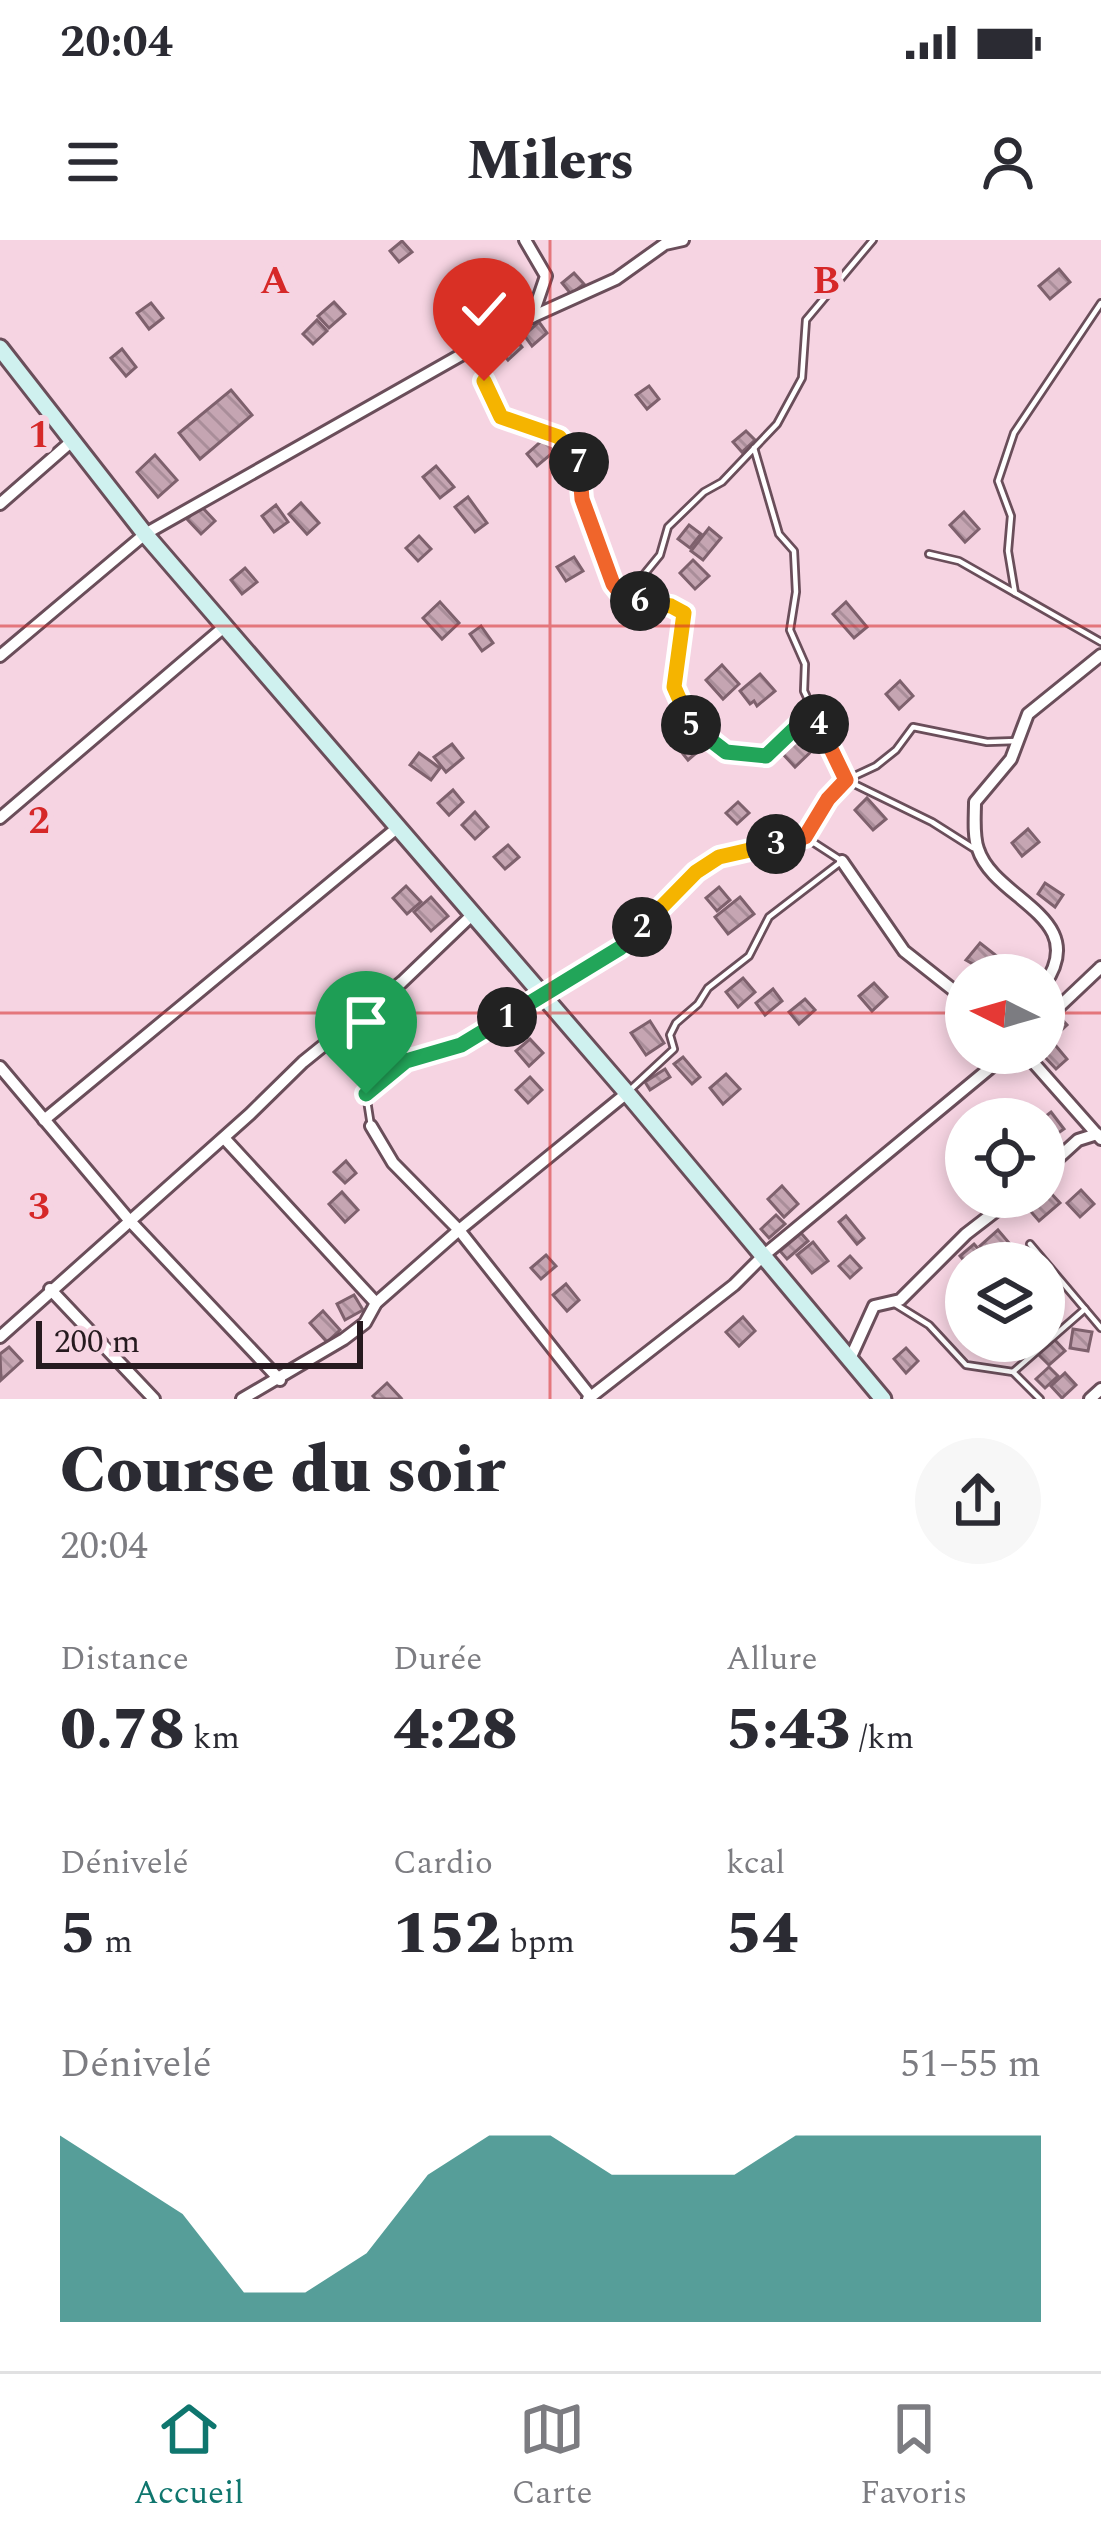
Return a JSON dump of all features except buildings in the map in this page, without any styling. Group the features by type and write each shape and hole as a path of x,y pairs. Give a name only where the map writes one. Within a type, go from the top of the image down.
{"street":[{"path":"525,240 546,276 532,317"},
{"path":"0,656 145,534 488,340 616,279 665,244 683,240"},
{"path":"2,353 145,534 884,1399"},
{"path":"0,504 72,441"},
{"path":"0,818 224,627"},
{"path":"1057,954 1058,944 1035,907 1006,885 978,851 975,802 1011,759 1028,714 1101,655"},
{"path":"44,1120 397,828"},
{"path":"842,861 904,950 945,983"},
{"path":"0,1337 472,915"},
{"path":"1065,1001 1101,967"},
{"path":"0,1067 129,1220 280,1380"},
{"path":"370,1126 393,1163 459,1230 590,1398 734,1285 983,1074"},
{"path":"1044,1074 1099,1137"},
{"path":"242,1399 280,1380 365,1323 376,1303 459,1230 627,1094"},
{"path":"1065,1152 1078,1140 1099,1137"},
{"path":"224,1138 376,1303"},
{"path":"850,1359 874,1306 900,1300 987,1218"},
{"path":"50,1289 154,1399"},
{"path":"1090,1399 1101,1389"}],"lane":[{"path":"625,599 660,555 668,527 777,424 802,378 806,320 873,240"},
{"path":"1015,593 1008,551 1011,516 998,482 1014,433 1101,303"},
{"path":"488,340 484,381 501,417 559,437 580,463 582,499 613,584 625,599 671,606 684,613 674,687 692,729 726,752 766,756 813,711"},
{"path":"754,448 779,534 794,551 796,592 790,630 805,664 804,691 846,780 932,822 978,851"},
{"path":"929,554 959,561 1101,642"},
{"path":"370,1126 366,1094 406,1061 461,1045 620,948 696,872 719,857 805,837 846,780 876,766 913,727 987,742 1018,740"},
{"path":"627,1094 674,1049 670,1035 676,1023 708,988 749,956 769,917 842,861 805,837"},
{"path":"1065,1285 1101,1328"},
{"path":"892,1302 929,1325 966,1365 1013,1372 1040,1399"},
{"path":"1013,1372 1085,1309"}],"route":[{"path":"366,1094 406,1061 461,1045 620,948 696,872 719,857 805,837 846,780 813,711 766,756 726,752 692,729 674,687 684,613 671,606 625,599 613,584 582,499 580,463 559,437 501,417 484,381"}]}
